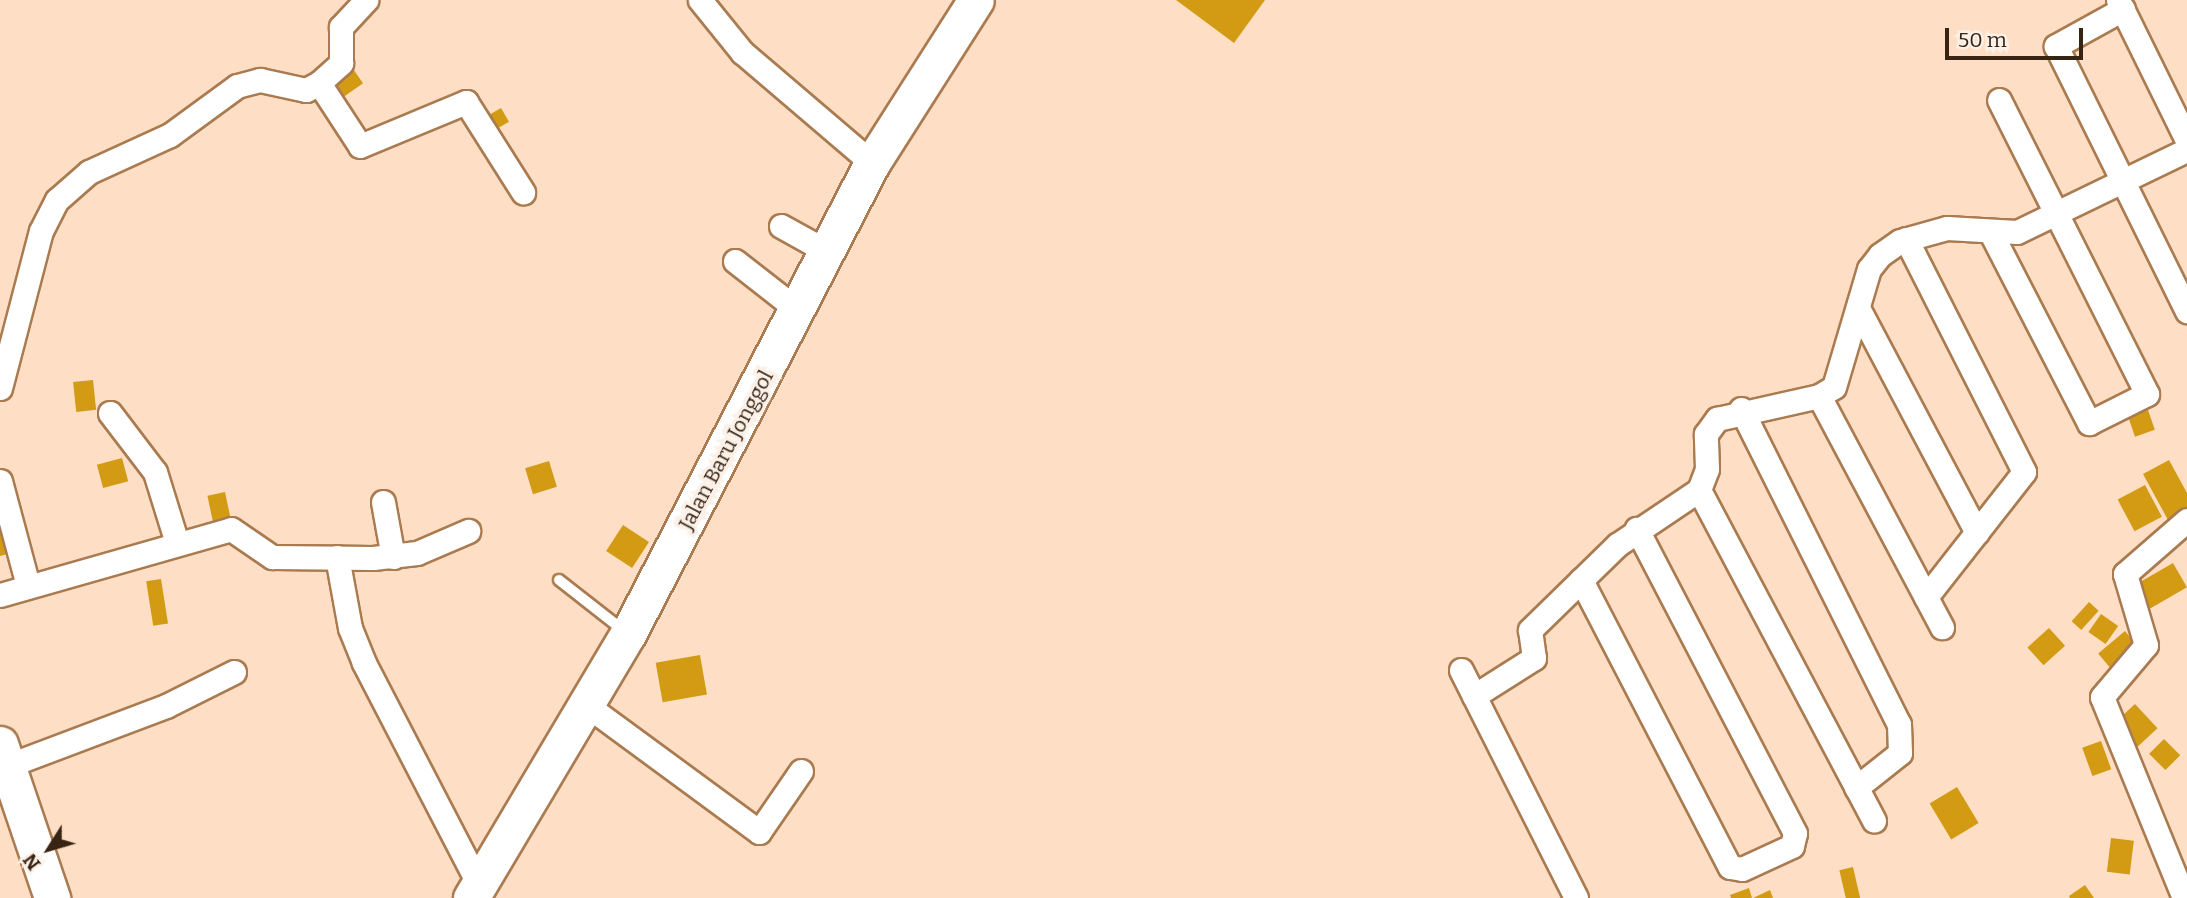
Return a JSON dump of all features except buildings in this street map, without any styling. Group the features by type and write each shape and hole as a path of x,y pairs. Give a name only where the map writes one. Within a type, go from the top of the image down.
{"main road":[{"name":"Jalan Baru Jonggol","path":"475,892 628,634 799,311 872,163 976,0"},
{"path":"3,755 52,898"}],"street":[{"path":"0,388 41,231 57,200 89,172 164,139 237,86 260,80 306,90 319,83 341,63 341,26 366,0"},
{"path":"700,0 743,52 872,163"},
{"path":"2187,140 2120,5 2056,46 2187,311"},
{"path":"319,83 360,146 466,102 523,192"},
{"path":"1991,233 2081,414 2094,425 2147,394 2147,385 1999,100"},
{"path":"1874,820 1699,490 1709,427 1741,409 1819,396 1840,381 1874,261 1906,239 1947,228 1991,233 2017,232 2187,150"},
{"path":"781,226 828,252"},
{"path":"1906,239 2023,465 2021,477 1926,597"},
{"path":"735,261 799,311"},
{"path":"1858,310 1977,533"},
{"path":"1819,396 1942,627"},
{"path":"1741,409 1899,724 1900,754 1856,789"},
{"path":"110,413 155,472 177,543"},
{"path":"0,481 27,582"},
{"path":"1475,696 1534,658 1530,630 1581,580 1637,529 1699,490"},
{"path":"383,502 393,557"},
{"path":"2184,898 2102,697 2146,645 2125,574 2187,520"},
{"path":"1581,580 1731,867 1742,869 1792,846 1795,833 1637,529"},
{"path":"0,595 27,582 231,530 272,556 393,557 438,547 468,531"},
{"path":"337,556 350,628 364,663 475,892"},
{"path":"1461,670 1576,898"},
{"path":"3,755 166,706 234,672"},
{"path":"586,704 759,832 801,771"}],"lane":[{"path":"559,579 628,634"}]}
